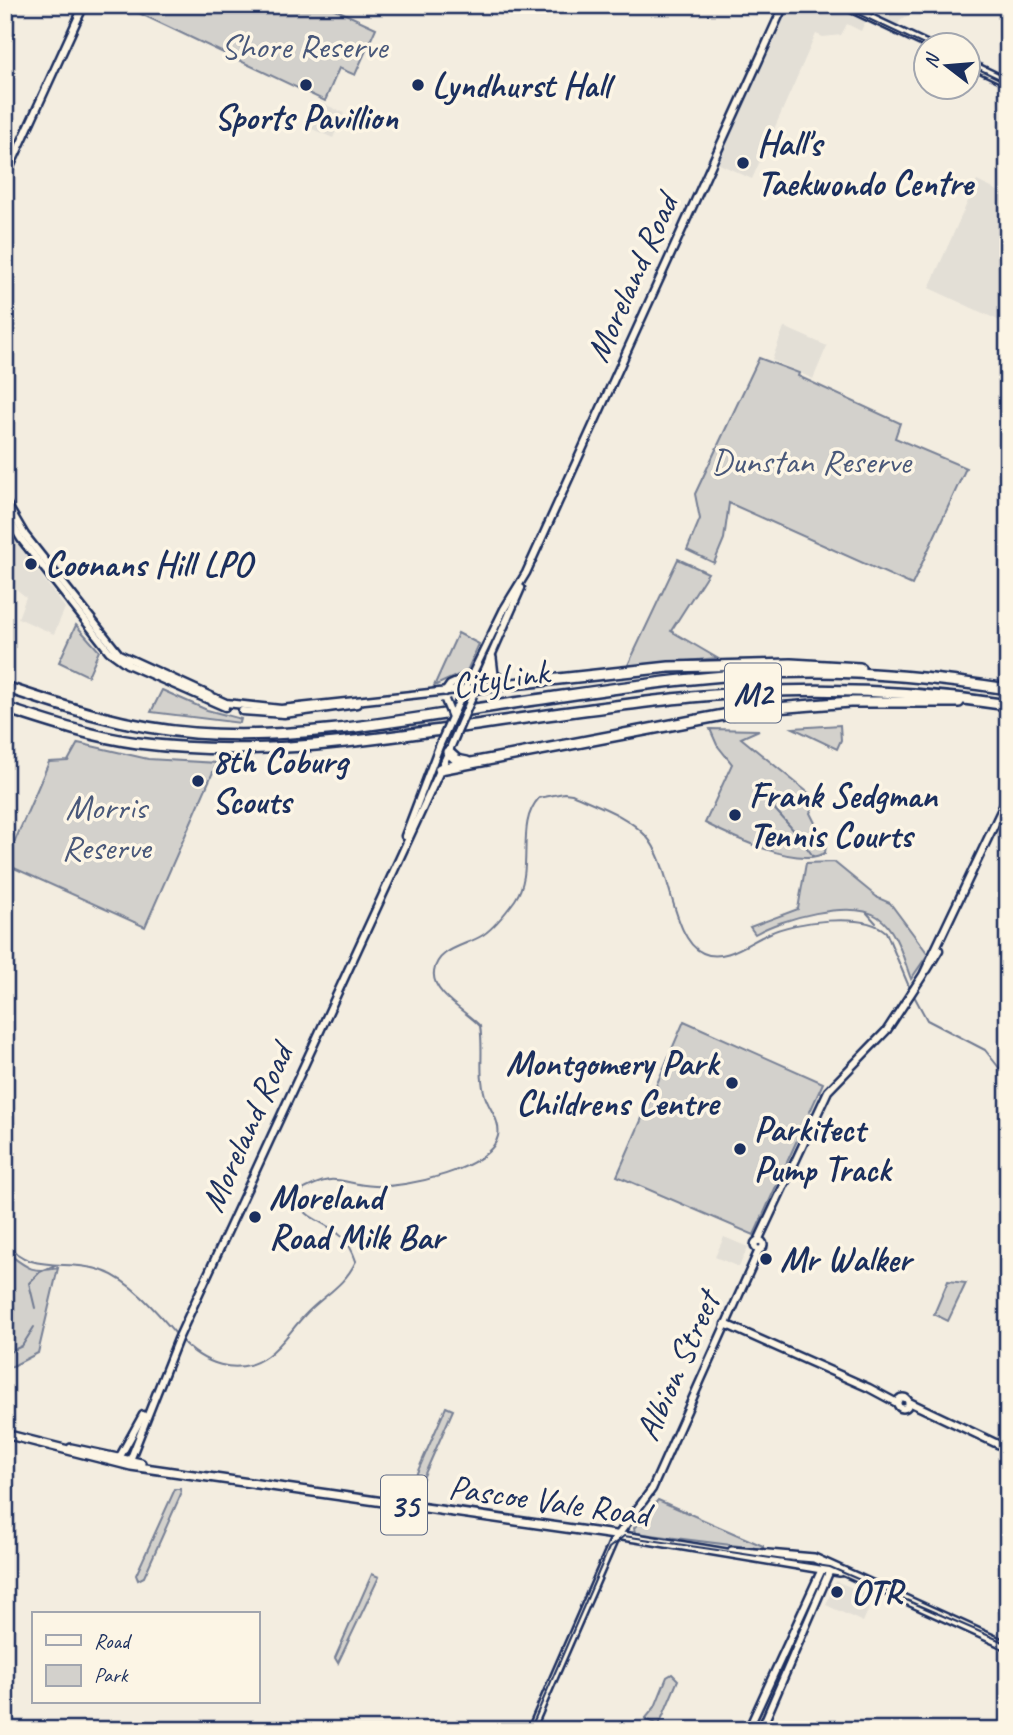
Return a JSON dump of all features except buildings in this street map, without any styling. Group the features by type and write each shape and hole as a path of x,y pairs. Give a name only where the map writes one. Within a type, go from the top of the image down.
{"highway":[{"path":"491,658 493,675 507,685"},
{"path":"475,692 507,685 668,667 836,665 938,680"},
{"name":"CityLink","path":"5,687 64,707 151,729 263,735 369,725 626,688 740,676 853,673 1008,689"},
{"name":"CityLink","path":"5,708 66,727 135,743 232,750 353,743 693,697 840,691 948,696 1008,705"},
{"path":"440,769 760,709 861,702 992,702"},
{"path":"446,747 463,762 479,761"}],"main road":[{"name":"Pascoe Vale Road","path":"5,1434 162,1468 721,1552 798,1555 1008,1646"}],"street":[{"path":"5,178 84,5"},
{"name":"Moreland Road","path":"129,1462 186,1323 446,747 491,658 526,573 784,5"},
{"path":"843,5 912,38"},
{"path":"982,69 1008,82"},
{"path":"5,500 17,524 103,638 124,657 213,698 248,708 281,709 475,692"},
{"path":"5,513 21,539 105,648 127,664 213,703 253,713 326,710 392,698"},
{"name":"Moreland Road","path":"387,880 440,769 446,747 445,732 504,609 526,573"},
{"path":"452,717 445,696 450,685 472,675"},
{"name":"Albion Street","path":"531,1730 616,1536 652,1489 828,1091 879,1039 936,958 1008,796"},
{"path":"724,1324 898,1401 905,1398 908,1405 1008,1449"},
{"name":"Moreland Road","path":"118,1460 153,1398"},
{"path":"748,1730 806,1598 827,1569"},
{"path":"761,1730 818,1601 827,1569"},
{"path":"806,1598 818,1601"},
{"path":"785,1648 796,1653"},
{"path":"780,1658 791,1663"},
{"path":"758,1708 769,1714"}],"shaded area":[{"path":"755,5 912,5 915,9 900,21 894,33 866,20 861,31 847,24 841,35 823,37 816,34 752,179 715,162 780,16"},
{"path":"320,102 344,113 333,138 303,125 313,103"},
{"path":"977,181 1008,196 1008,320 998,320 929,288"},
{"path":"784,327 827,346 813,379 772,360"},
{"path":"12,536 65,608 54,634 18,618 26,597 5,580 5,551"},
{"path":"724,1237 748,1247 739,1267 715,1257"},
{"path":"836,1581 874,1597 863,1622 826,1605"}],"green space":[{"name":"Shore Reserve","path":"122,5 326,5 376,28 355,75 339,68 325,101"},
{"name":"Dunstan Reserve","path":"759,358 799,373 798,376 900,423 895,438 966,468 912,585 729,503 724,539 714,563 687,550 700,519 695,494"},
{"path":"678,559 708,573 671,631 717,658 627,667"},
{"path":"76,625 99,651 88,676 59,662"},
{"path":"458,633 479,644 467,671 434,686"},
{"path":"162,690 207,710 241,719 240,723 151,712"},
{"path":"840,725 841,740 837,749 793,728"},
{"path":"710,729 759,730 741,738 816,799 810,813 826,845 825,853 813,857 782,854 747,843 705,823 732,764 717,745"},
{"name":"Morris Reserve","path":"78,743 148,759 217,763 145,927 5,864 49,762 68,761"},
{"path":"834,862 878,898 890,903 928,954 911,979 899,945 890,929 878,917 866,912 851,910 816,913 781,922 755,934 750,927 798,909 806,863"},
{"path":"684,1021 823,1083 754,1235 617,1176"},
{"path":"5,1251 29,1268 58,1268 38,1353 5,1370"},
{"path":"948,1281 966,1283 948,1321 934,1314"},
{"path":"446,1407 453,1410 416,1494 411,1495 409,1491"},
{"path":"175,1489 180,1489 181,1494 144,1577 138,1580 136,1575"},
{"path":"658,1500 763,1546 763,1549 635,1533 634,1528"},
{"path":"372,1574 379,1577 338,1663 335,1658"},
{"path":"672,1674 678,1680 659,1725 645,1719 655,1707 667,1677"}],"waterway":[{"path":"755,787 813,856"},
{"path":"180,1339 199,1355 220,1365 232,1367 256,1363 277,1347 299,1321 345,1278 356,1261 350,1248 335,1231 302,1209 296,1200 299,1192 330,1180 375,1186 426,1180 464,1167 492,1148 498,1131 483,1088 480,1026 444,995 438,987 434,972 436,964 446,953 487,932 515,900 524,875 528,821 539,798 572,794 630,822 646,836 655,848 684,933 692,945 703,953 728,953 779,929 794,925 846,920 862,922 886,932 910,989"},
{"path":"867,913 876,923"},
{"path":"913,994 927,1020 985,1050 1008,1079"},
{"path":"5,1185 5,1191"},
{"path":"5,1241 14,1252 25,1259 90,1267 113,1276 143,1298 176,1334"},
{"path":"35,1308 29,1283 40,1272 55,1265"},
{"path":"5,1354 22,1346 34,1327"}],"tram line":[{"path":"839,5 912,39"},
{"path":"982,71 1008,83"},
{"path":"530,1730 609,1548 624,1536 830,1567 1008,1644"}],"place":[{"name":"Sports Pavillion","path":"306,85"},
{"name":"Lyndhurst Hall","path":"418,85"},
{"name":"Hall's Taekwondo Centre","path":"743,163"},
{"name":"Coonans Hill LPO","path":"31,564"},
{"name":"8th Coburg Scouts","path":"198,781"},
{"name":"Frank Sedgman Tennis Courts","path":"735,815"},
{"name":"Montgomery Park Childrens Centre","path":"732,1083"},
{"name":"Parkitect Pump Track","path":"740,1149"},
{"name":"Moreland Road Milk Bar","path":"255,1217"},
{"name":"Mr Walker","path":"766,1259"},
{"name":"OTR","path":"837,1592"}]}
